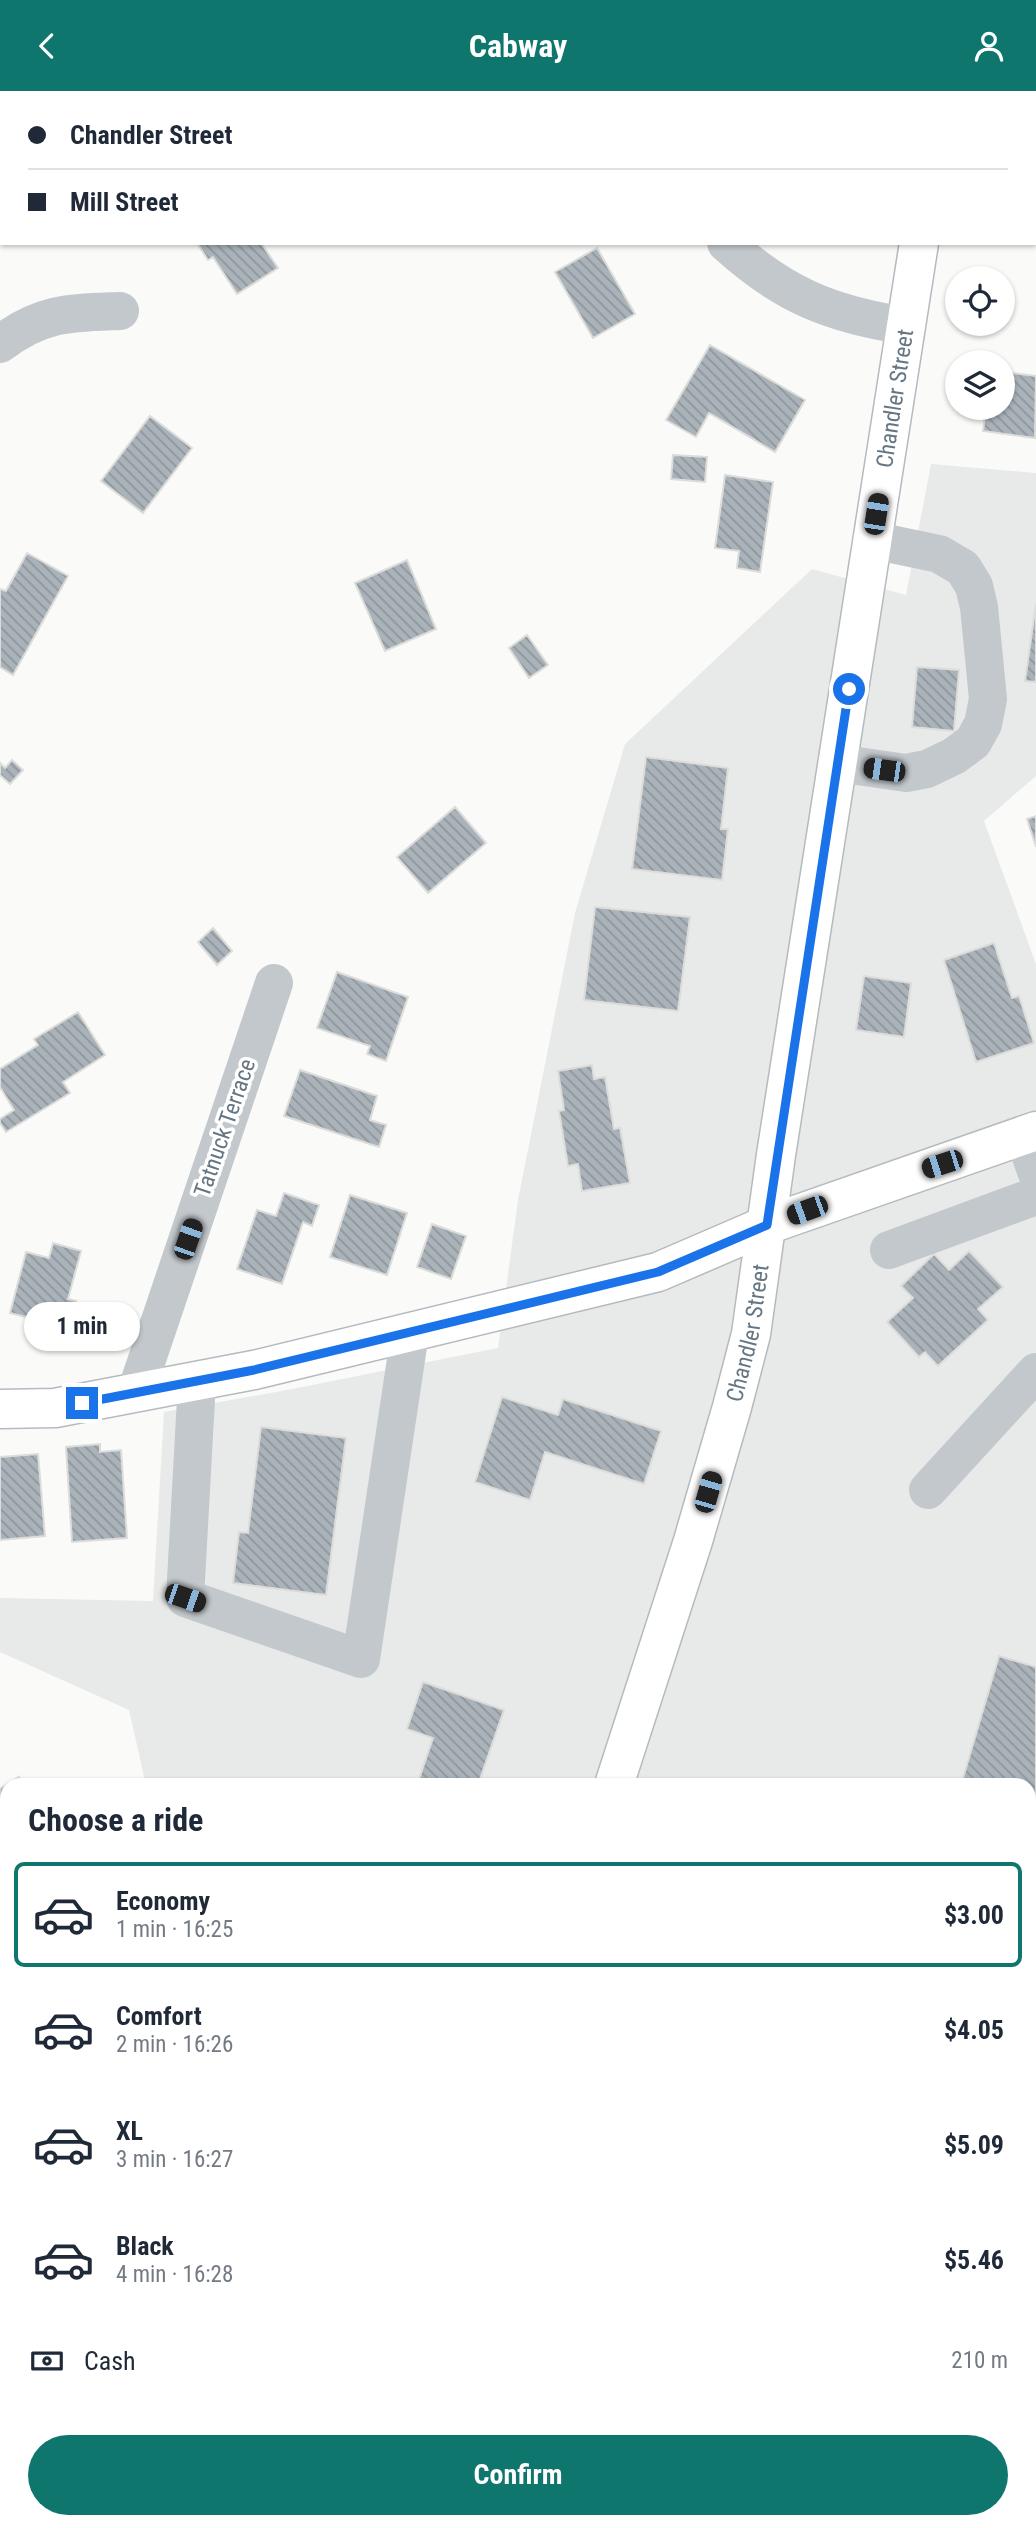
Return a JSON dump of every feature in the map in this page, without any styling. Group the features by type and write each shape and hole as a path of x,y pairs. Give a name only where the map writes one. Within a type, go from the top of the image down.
{"main road":[{"name":"Chandler Street","path":"616,1778 682,1578 733,1407 751,1335 919,245"},
{"path":"0,1409 55,1408 254,1370 658,1272 767,1225 1032,1146"}],"street":[{"path":"728,245 749,265 788,291 830,310 906,326"},
{"path":"0,344 21,328 62,313 120,311"},
{"path":"837,764 906,773 927,769 954,756 973,742 983,724 988,699 979,607 974,586 963,568 939,554 872,540"},
{"name":"Tatnuck Terrace","path":"136,1392 274,983"},
{"path":"889,1250 1036,1196"},
{"path":"197,1381 185,1598 361,1659 410,1333"},
{"path":"928,1490 1036,1372"}],"shaded area":[{"path":"931,464 1036,473 1036,776 984,821 1036,964 1036,1778 144,1778 129,1710 0,1652 0,1598 153,1601 164,1412 498,1348 518,1200 575,913 625,744 812,569 906,595"}],"building":[{"path":"198,245 262,245 278,268 237,294 213,257 208,260"},
{"path":"597,248 635,314 593,338 555,272"},
{"path":"710,345 805,400 775,452 709,413 696,437 666,420"},
{"path":"1015,373 1036,376 1035,438 983,431 984,420 1015,420"},
{"path":"150,416 192,448 143,513 101,481"},
{"path":"673,455 707,457 705,482 671,479"},
{"path":"725,475 773,482 760,572 737,568 739,551 715,548"},
{"path":"27,553 68,576 13,675 0,667 0,589 6,591"},
{"path":"407,560 436,629 385,651 355,583"},
{"path":"1036,604 1036,682 1025,681"},
{"path":"527,635 548,665 529,678 509,648"},
{"path":"917,667 959,670 954,731 912,727"},
{"path":"646,757 728,768 721,829 728,829 722,880 632,869"},
{"path":"12,760 23,770 10,784 0,775 0,763 5,768"},
{"path":"455,807 486,843 428,893 397,857"},
{"path":"1036,816 1036,847 1027,819"},
{"path":"595,907 690,917 678,1011 584,1000"},
{"path":"213,928 232,951 217,965 198,942"},
{"path":"994,943 1012,998 1019,996 1034,1043 976,1062 944,960"},
{"path":"337,972 408,997 386,1061 367,1054 370,1046 317,1028"},
{"path":"864,976 911,983 904,1037 856,1030"},
{"path":"78,1012 105,1055 63,1082 70,1093 6,1132 0,1119 14,1110 0,1087 0,1069 38,1045 34,1039"},
{"path":"592,1065 594,1079 605,1077 614,1129 620,1128 630,1183 582,1191 578,1164 568,1166 559,1111 564,1110 558,1071"},
{"path":"300,1070 377,1096 370,1120 386,1125 379,1147 284,1116"},
{"path":"284,1193 319,1205 312,1226 303,1222 282,1284 237,1269 257,1210 276,1216"},
{"path":"350,1195 407,1213 387,1275 330,1257"},
{"path":"432,1224 466,1236 451,1279 417,1267"},
{"path":"53,1243 81,1251 68,1299 76,1301 74,1311 65,1309 61,1326 10,1313 26,1252 49,1258"},
{"path":"969,1251 1003,1287 978,1309 988,1320 938,1366 925,1352 919,1357 887,1322 913,1298 901,1286 934,1254 949,1270"},
{"path":"502,1397 558,1415 563,1399 661,1431 644,1484 545,1452 530,1500 475,1482"},
{"path":"261,1427 346,1438 326,1595 233,1583 239,1532 248,1533"},
{"path":"100,1444 100,1452 121,1450 127,1538 72,1542 66,1447"},
{"path":"38,1454 45,1536 0,1540 0,1457"},
{"path":"999,1656 1036,1667 1036,1778 963,1778"},
{"path":"423,1682 504,1710 480,1778 419,1778 433,1738 407,1729"}],"route":[{"path":"82,1403 254,1370 658,1272 767,1225 849,689"}]}
